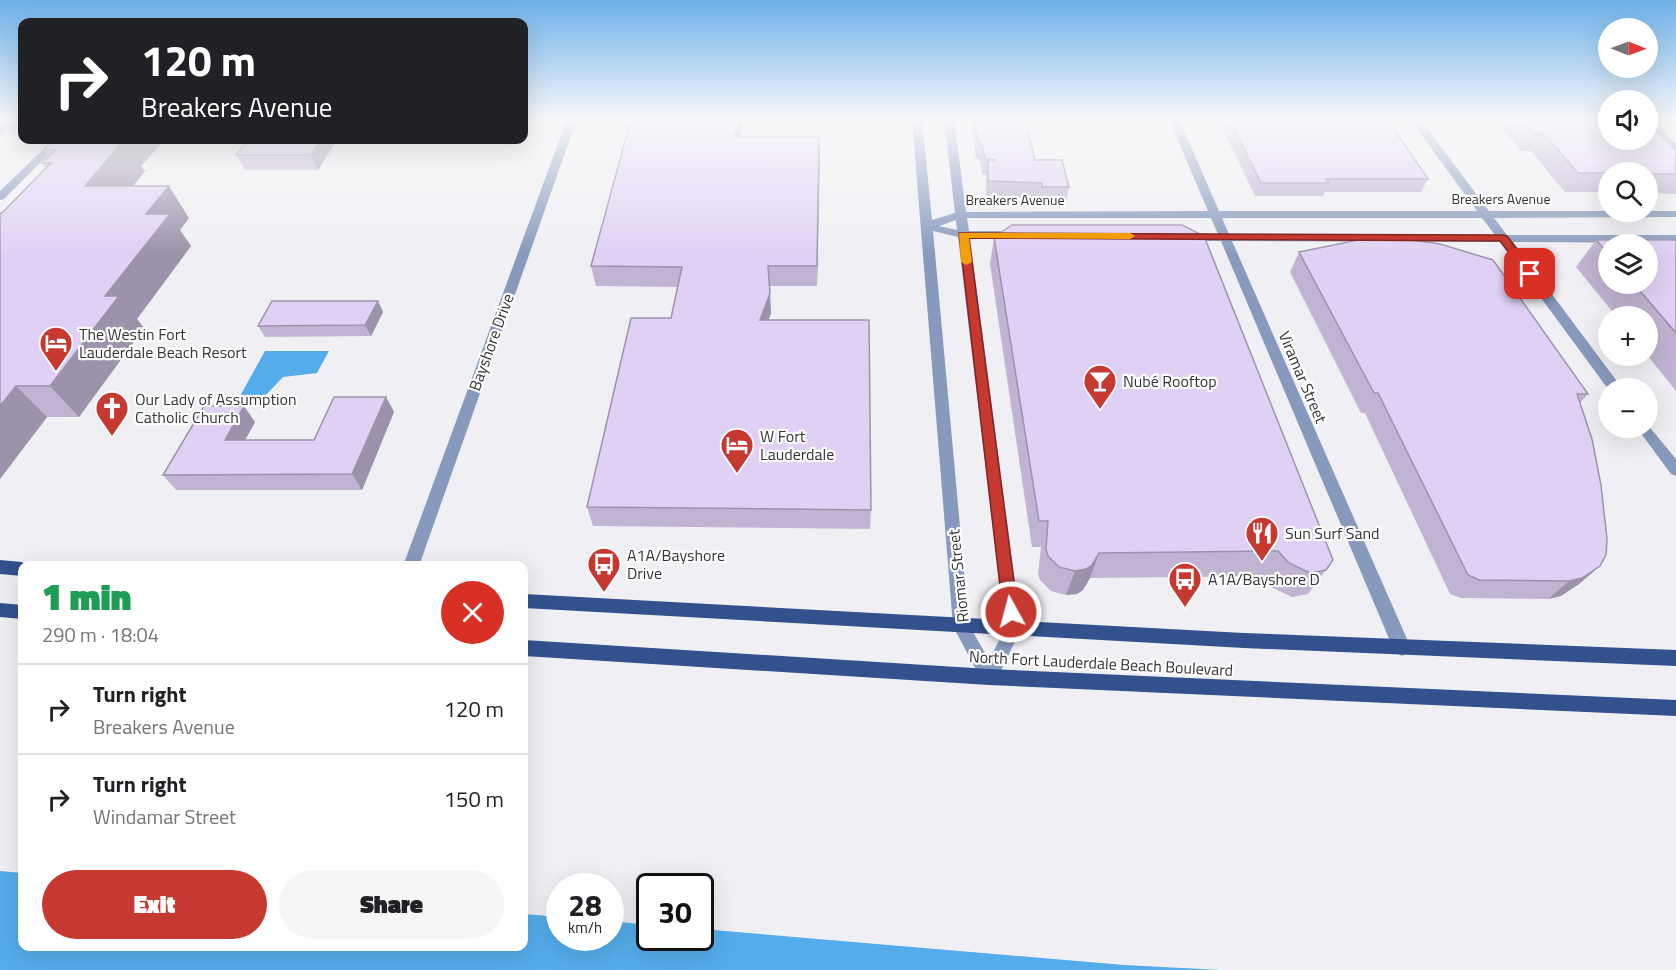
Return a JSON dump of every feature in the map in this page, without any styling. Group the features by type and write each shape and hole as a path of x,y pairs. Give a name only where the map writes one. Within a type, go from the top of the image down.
{"main road":[{"path":"0,567 18,569"},
{"name":"North Fort Lauderdale Beach Boulevard","path":"528,600 1013,629 1402,648 1676,658"},
{"path":"0,610 18,612"},
{"name":"North Fort Lauderdale Beach Boulevard","path":"528,648 989,677 1676,708"}],"street":[{"path":"0,197 33,164"},
{"name":"Bayshore Drive","path":"413,561 556,164"},
{"name":"Riomar Street","path":"921,164 961,626 989,677"},
{"path":"954,164 1013,629 989,677"},
{"name":"Viramar Street","path":"1193,164 1402,648"},
{"path":"1449,164 1608,378"},
{"name":"Breakers Avenue","path":"926,226 960,215 1676,214"},
{"path":"926,226 963,235 1034,236"},
{"path":"1172,237 1676,239"},
{"path":"1652,438 1676,470"}],"water":[{"path":"265,351 329,351 317,373 283,377 265,396 240,396"},
{"path":"0,871 18,873 18,951 528,951 528,914 546,916 546,951 624,951 624,922 636,924 636,951 714,951 714,930 1124,965 1221,970 0,970"}],"building":[{"name":"The Westin Fort Lauderdale Beach Resort","path":"50,164 103,164 85,186 169,186 146,214 170,214 105,296 119,296 50,386 16,386 0,406 0,213"},
{"path":"619,164 819,164 817,266 768,266 770,293 760,320 869,320 871,510 587,507 631,318 671,318 682,267 591,266"},
{"path":"988,164 1063,164 1069,187 1042,187 1042,183 988,181"},
{"path":"1252,164 1418,164 1428,179 1326,179 1329,183 1261,183"},
{"path":"1570,164 1598,164 1598,173 1578,173"},
{"path":"1658,164 1676,164 1676,174 1658,174"},
{"path":"1012,225 1182,225 1204,236 1333,560 1326,570 1310,573 1289,563 1278,551 1099,553 1092,565 1075,571 1059,567 1048,556 1046,549 1048,521 1039,521 994,237"},
{"path":"1396,238 1440,244 1493,260 1588,394 1577,394 1592,439 1601,485 1607,539 1606,555 1600,566 1582,578 1569,581 1479,580 1468,575 1378,393 1374,393 1299,252 1358,240"},
{"path":"1658,240 1676,240 1676,333 1658,312 1658,306 1653,306 1643,294 1658,294"},
{"path":"272,301 378,301 365,325 258,326"},
{"path":"334,397 386,397 352,474 163,475 204,406 244,406 225,440 314,440"}],"slow traffic":[{"path":"966,262 963,235 1130,236"}],"place":[{"name":"The Westin Fort Lauderdale Beach Resort","path":"56,372"},
{"name":"Nubé Rooftop","path":"1100,410"},
{"name":"Our Lady of Assumption Catholic Church","path":"112,437"},
{"name":"W Fort Lauderdale","path":"737,474"},
{"name":"Sun Surf Sand","path":"1262,562"},
{"name":"A1A/Bayshore Drive","path":"604,593"},
{"name":"A1A/Bayshore D","path":"1185,608"}],"route":[{"path":"1011,612 963,235 1503,238 1530,274"}]}
